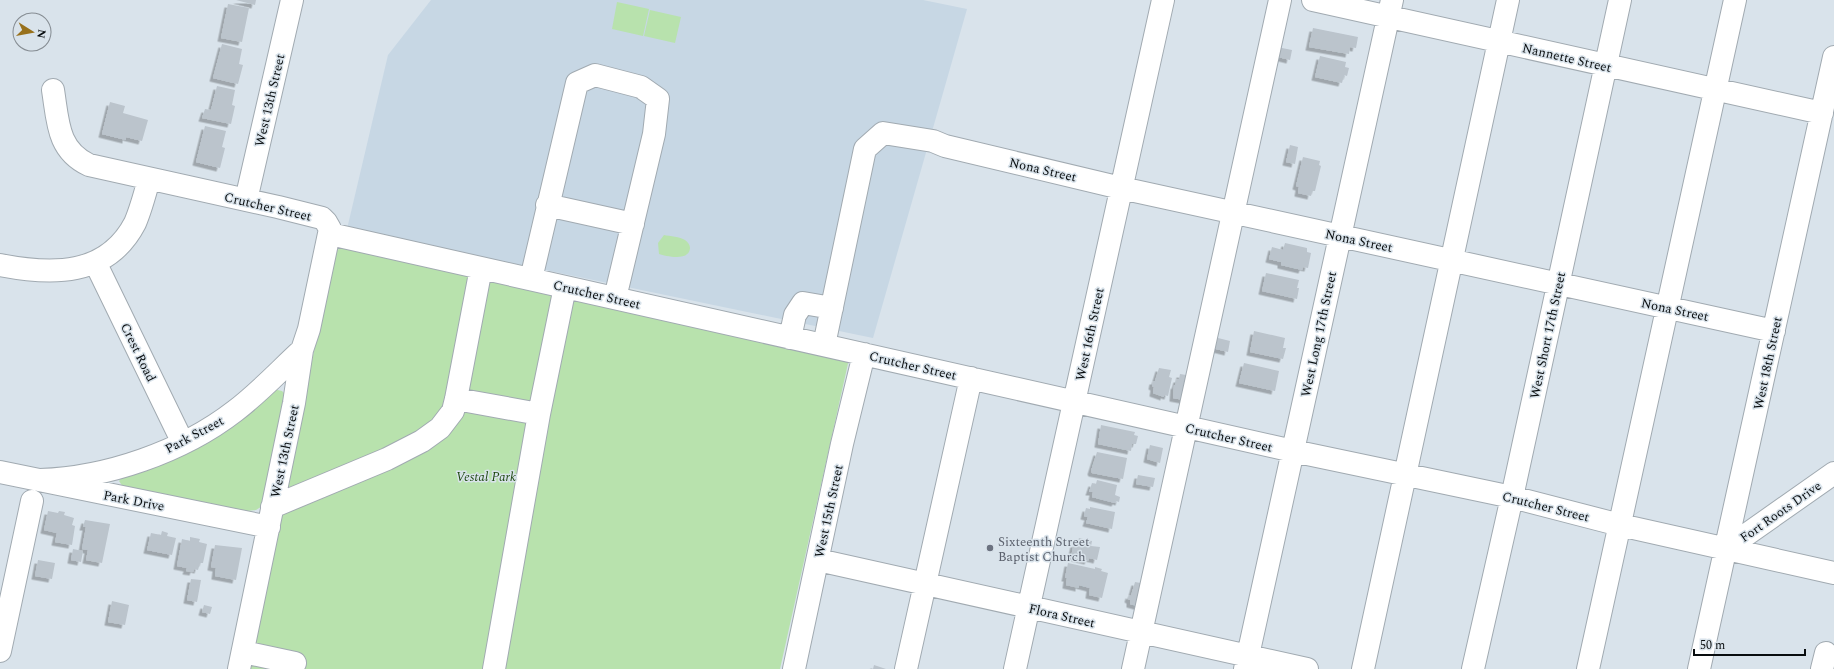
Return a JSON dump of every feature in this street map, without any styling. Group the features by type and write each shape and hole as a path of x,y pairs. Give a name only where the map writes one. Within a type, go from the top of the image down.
{"street":[{"name":"West 13th Street","path":"246,200 292,0"},
{"name":"West 16th Street","path":"1015,669 1163,0"},
{"path":"1133,669 1280,0"},
{"name":"Nannette Street","path":"1313,0 1390,8 1499,41 1716,90 1827,100"},
{"path":"1363,669 1453,260 1508,0"},
{"name":"West Short 17th Street","path":"1473,669 1620,0"},
{"path":"1588,669 1735,0"},
{"name":"West Long 17th Street","path":"1246,663 1390,8"},
{"name":"West 18th Street","path":"1699,669 1827,100 1834,57"},
{"path":"531,279 547,205 577,83 595,76 641,87 658,99 654,134 615,298"},
{"name":"Crutcher Street","path":"53,90 60,131 68,151 77,160 89,165 322,218 330,229 330,234 1293,451 1512,497 1620,525 1834,573"},
{"name":"Nona Street","path":"832,308 865,149 883,133 933,141 945,146 1121,188 1774,331"},
{"path":"0,265 19,268 55,270 80,268 95,262 111,251 123,240 134,223 149,179"},
{"path":"547,205 633,224"},
{"name":"West 13th Street","path":"241,660 294,403 302,350 310,329 330,234"},
{"name":"Crest Road","path":"95,262 183,443"},
{"path":"270,517 422,441 440,428 453,411 482,268"},
{"path":"494,669 539,414 565,287"},
{"path":"790,338 795,315 803,303 832,308 824,345"},
{"name":"Park Street","path":"40,480 75,478 93,474 140,460 183,443 207,430 235,411 302,350"},
{"name":"West 15th Street","path":"794,669 842,444 864,354"},
{"path":"906,669 971,378"},
{"path":"456,399 539,414"},
{"name":"Park Drive","path":"0,472 40,480 270,517"},
{"name":"Fort Roots Drive","path":"1726,548 1834,473"},
{"path":"0,651 32,501"},
{"name":"Flora Street","path":"818,560 1141,633 1246,663 1307,669"},
{"path":"241,660 295,663"}],"shaded area":[{"path":"431,0 923,0 967,9 873,338 347,229 388,55"}],"green space":[{"path":"617,2 649,9 643,36 612,29"},
{"path":"650,10 681,17 675,43 644,36"},
{"path":"664,235 678,237 685,240 690,246 689,252 682,257 659,254 658,243"},
{"name":"Vestal Park","path":"348,247 849,359 780,669 248,669 335,250"},
{"path":"273,389 282,391 286,395 264,505 256,510 247,511 123,487 119,481 124,475"}],"building":[{"path":"236,0 256,0 255,5"},
{"path":"228,4 249,8 242,42 221,38"},
{"path":"1313,28 1358,37 1356,48 1350,47 1349,54 1309,47"},
{"path":"222,44 242,49 239,64 243,65 238,84 213,78"},
{"path":"1277,47 1292,50 1290,60 1274,56"},
{"path":"1320,56 1346,62 1345,67 1349,68 1347,76 1344,75 1342,83 1315,77"},
{"path":"217,86 235,90 232,105 235,106 231,124 202,118 205,109 211,110"},
{"path":"110,102 125,106 123,113 148,120 142,141 126,137 126,140 102,134"},
{"path":"205,126 226,131 222,147 225,148 220,168 196,162"},
{"path":"1290,145 1298,147 1295,164 1286,162"},
{"path":"1303,157 1320,161 1319,165 1321,166 1315,191 1312,191 1311,196 1298,193 1299,187 1296,186"},
{"path":"1285,243 1307,248 1307,252 1311,253 1308,268 1303,267 1302,270 1281,265 1281,262 1269,259 1272,247 1283,250"},
{"path":"1266,273 1299,280 1297,299 1262,291"},
{"path":"1254,331 1285,338 1283,348 1286,348 1283,359 1250,352"},
{"path":"1214,337 1230,341 1228,352 1212,348"},
{"path":"1244,363 1279,371 1275,391 1239,383"},
{"path":"1159,368 1171,370 1169,377 1172,378 1168,396 1164,395 1164,397 1153,393 1153,381 1155,381"},
{"path":"1180,374 1192,376 1189,401 1173,398 1174,385 1175,386 1177,379 1179,379"},
{"path":"1101,425 1135,432 1134,435 1138,436 1136,444 1132,444 1131,451 1098,444"},
{"path":"1150,445 1163,448 1160,463 1147,459"},
{"path":"1097,452 1127,458 1123,479 1092,473 1091,471"},
{"path":"1138,475 1155,478 1153,487 1136,484"},
{"path":"1097,480 1117,485 1115,495 1120,497 1119,502 1116,501 1115,503 1092,497 1093,492 1089,492 1092,483 1096,484"},
{"path":"1090,507 1115,512 1112,529 1086,523 1088,517 1084,516 1086,508 1090,509"},
{"path":"48,511 58,513 59,511 65,512 64,515 74,518 72,525 75,526 72,545 55,542 57,533 44,530"},
{"path":"85,520 110,524 102,563 86,560 88,550 82,549 86,527 83,527"},
{"path":"162,531 168,533 167,536 176,538 172,555 147,550 151,533 161,535"},
{"path":"190,537 200,539 199,542 207,544 203,563 200,563 198,570 194,569 193,572 186,571 187,568 177,566 182,539 190,541"},
{"path":"1079,538 1092,541 1091,546 1100,547 1097,560 1089,558 1088,561 1071,557 1074,543 1077,544"},
{"path":"215,545 242,548 236,580 215,576 216,568 211,567"},
{"path":"73,549 83,551 81,562 71,560"},
{"path":"38,560 55,563 52,579 35,576"},
{"path":"1068,563 1095,569 1095,567 1108,573 1102,598 1089,595 1090,588 1079,585 1079,588 1066,585 1067,578 1065,578"},
{"path":"191,579 201,580 197,602 187,600"},
{"path":"1135,582 1146,584 1141,607 1130,604 1130,600 1128,599 1129,595 1131,596"},
{"path":"112,601 129,605 125,625 108,622"},
{"path":"204,605 212,607 210,614 202,612"},
{"path":"874,665 886,669 873,669"}],"place":[{"name":"Sixteenth Street Baptist Church","path":"990,548"}]}
